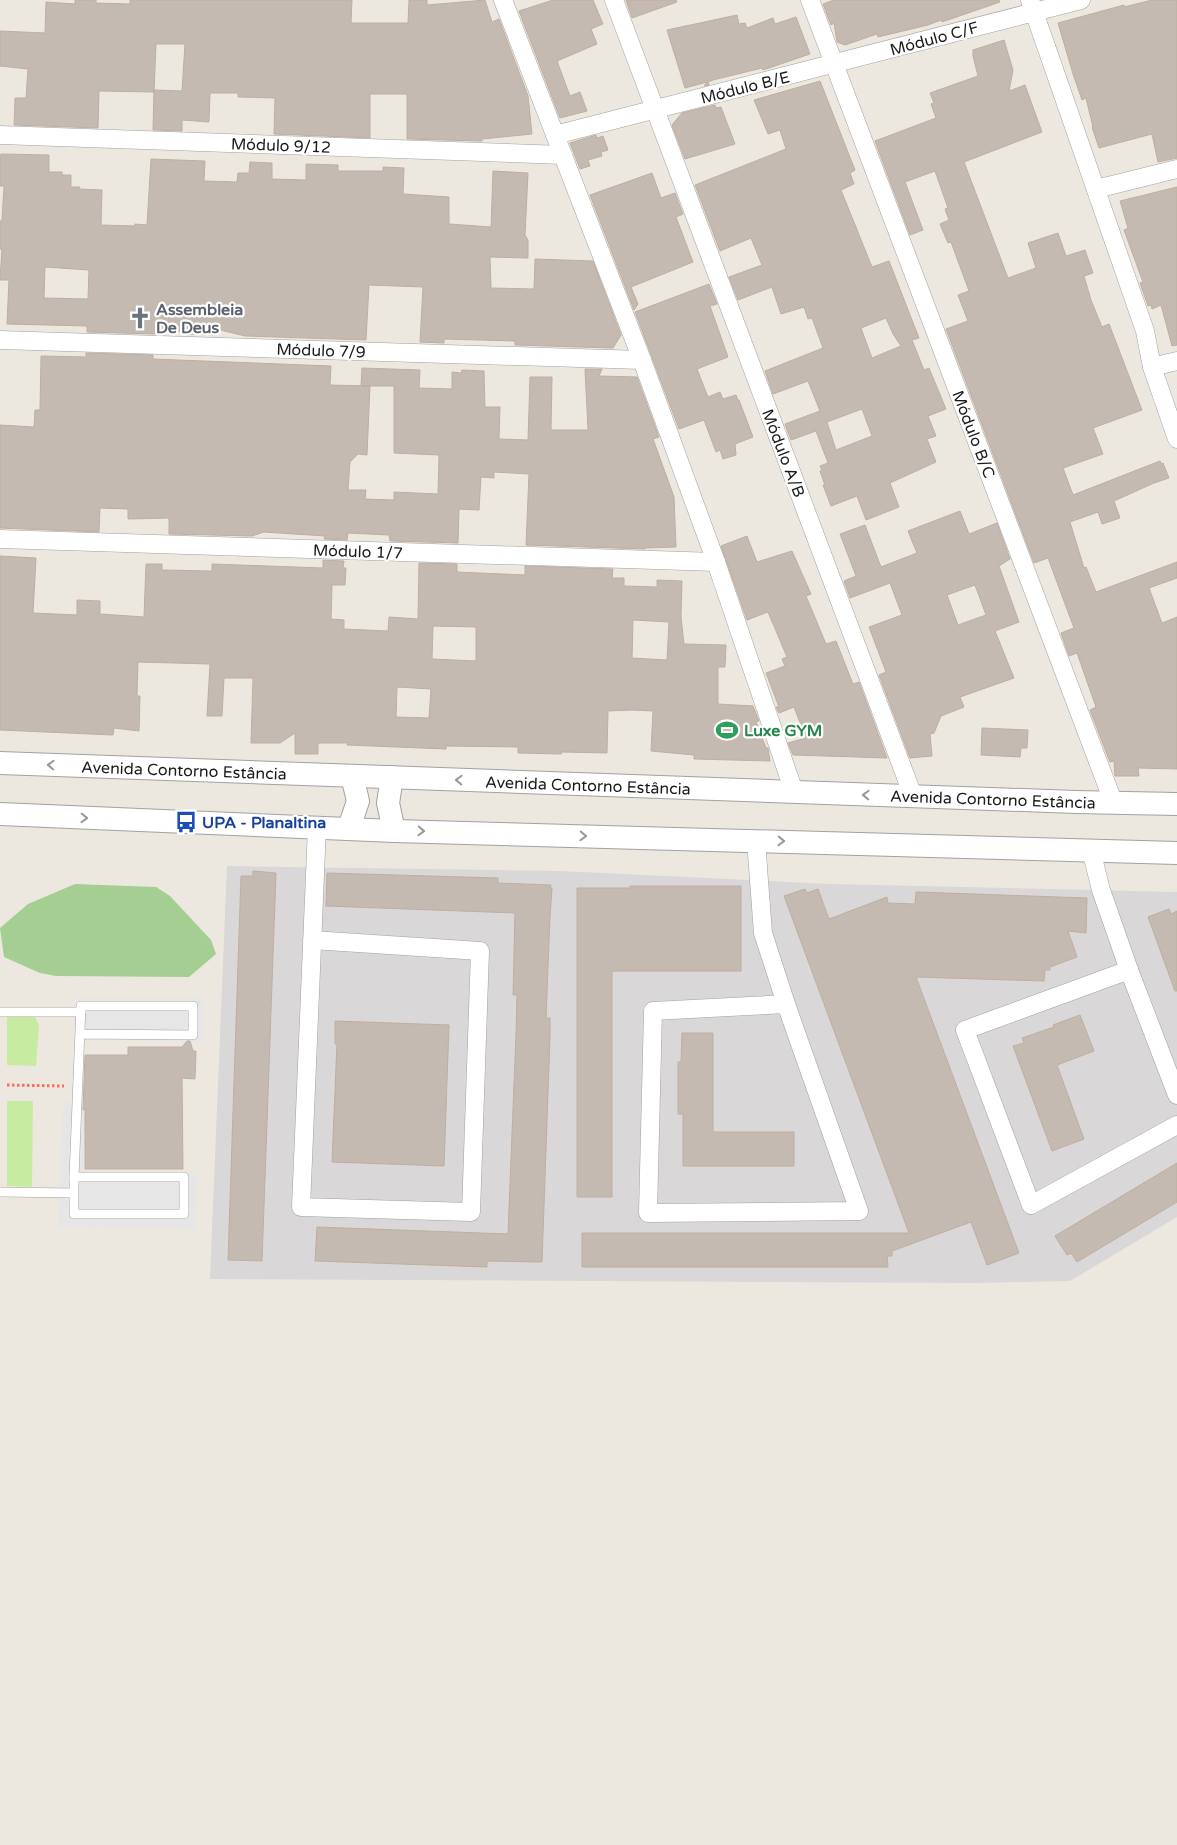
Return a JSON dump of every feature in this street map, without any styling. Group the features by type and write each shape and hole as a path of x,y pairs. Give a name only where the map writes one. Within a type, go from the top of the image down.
{"street":[{"path":"504,0 642,360 716,562 794,792"},
{"name":"Módulo A/B","path":"614,0 913,796"},
{"name":"Módulo B/C","path":"810,0 1114,804"},
{"name":"Módulo C/F","path":"834,64 1032,6 1081,0"},
{"path":"1032,6 1145,331 1152,367 1177,439"},
{"name":"Módulo B/E","path":"555,135 834,64"},
{"name":"Módulo 9/12","path":"0,135 563,156"},
{"path":"1096,189 1177,169"},
{"name":"Módulo 7/9","path":"0,340 642,360"},
{"path":"1152,367 1177,361"},
{"name":"Módulo 1/7","path":"0,539 716,562"},
{"name":"Avenida Contorno Estância","path":"0,763 1114,804 1177,804"},
{"path":"349,828 358,801 352,776"},
{"path":"392,777 388,803 394,831"},
{"path":"0,814 394,831 1177,853"},
{"path":"312,940 480,952 471,1212 301,1207 312,940 317,827"},
{"path":"756,840 763,933 859,1211 648,1213 654,1011 786,1004"},
{"path":"1091,850 1101,890 1129,970 1177,1095"},
{"path":"1129,970 965,1030 1031,1205 1177,1124"}],"lane":[{"path":"74,1176 184,1177 184,1214 74,1214 74,1176 81,1006 193,1006 193,1035 80,1034"},
{"path":"0,1012 81,1012"},
{"path":"0,1192 74,1193"}],"path":[{"path":"7,1084 78,1087"}],"shaded area":[{"path":"227,866 561,871 830,884 1177,892 1177,1217 1070,1281 975,1283 210,1279"},
{"path":"75,998 203,998 204,1042 74,1039"},
{"path":"63,1102 87,1103 85,1171 197,1174 196,1229 58,1228"}],"green space":[{"path":"75,884 156,887 170,896 211,940 216,954 189,977 56,976 40,973 4,957 0,928 28,904"},
{"path":"34,1014 39,1026 36,1066 7,1065 7,1017"},
{"path":"7,1101 33,1101 32,1187 7,1186"}],"building":[{"path":"75,0 96,0 96,3 130,4 130,0 352,0 351,23 408,23 409,0 427,0 427,5 485,0 492,22 499,19 528,96 532,134 482,139 482,141 407,139 407,94 370,94 370,138 274,134 275,98 238,97 238,93 210,93 209,122 182,120 182,131 153,130 154,92 99,91 98,128 14,125 15,98 26,98 28,69 0,66 0,31 45,33 46,2 75,4","holes":["156,44 185,44 182,91 154,90"]},
{"path":"553,0 593,0 603,24 591,29 597,44 557,61 570,96 580,92 587,111 560,118 519,11"},
{"path":"626,0 676,0 677,2 632,18"},
{"path":"834,0 999,0 1000,2 942,22 941,20 878,37 877,34 845,45 837,42 834,23 831,25 823,4"},
{"path":"1152,0 1177,0 1177,158 1158,162 1152,134 1099,148 1086,98 1082,100 1058,23 1124,5 1124,7"},
{"path":"737,15 739,24 745,23 747,28 773,18 775,24 796,17 810,54 763,70 762,68 713,80 708,82 709,85 704,86 707,82 685,88 667,30"},
{"path":"1004,40 1013,70 1009,91 1025,85 1042,132 964,162 1008,278 1036,268 1028,243 1058,233 1066,256 1085,250 1093,273 1084,276 1091,300 1102,327 1109,324 1142,410 1093,428 1103,454 1063,468 1073,495 1160,461 1161,464 1163,463 1169,478 1114,501 1120,518 1102,524 1098,512 1070,522 1084,568 1086,567 1096,592 1177,562 1177,578 1149,588 1162,623 1177,617 1177,769 1138,768 1139,776 1115,776 1114,761 1110,762 1090,710 1096,707 1077,653 1069,656 1061,633 1074,628 1048,558 1034,563 946,329 968,321 958,295 969,291 951,242 948,243 940,224 949,220 945,209 948,208 935,171 905,182 923,230 910,235 875,141 936,118 931,104 934,103 930,93 978,76 973,50"},
{"path":"820,81 855,170 850,173 854,184 841,190 872,267 889,261 919,338 912,340 924,370 929,368 946,409 928,416 936,436 927,439 936,462 890,483 899,507 866,520 857,496 831,506 820,471 822,470 820,466 828,463 816,431 791,440 785,424 820,411 808,381 773,394 765,371 823,348 812,318 808,319 804,307 781,314 772,287 738,300 729,277 762,265 751,238 720,251 695,185 786,149 780,130 768,134 754,100","holes":["886,318 901,346 872,358 861,328","862,409 872,436 836,450 827,422"]},
{"path":"715,105 716,108 721,107 735,144 685,159 672,125 682,113"},
{"path":"596,135 597,138 603,136 608,150 601,152 602,156 588,160 590,166 580,169 570,143"},
{"path":"0,155 49,155 49,172 62,172 62,175 71,175 71,187 102,190 101,225 147,225 151,159 205,161 204,181 237,182 238,173 249,173 250,162 272,163 272,179 306,180 306,164 338,165 338,171 383,171 383,167 404,168 403,194 449,197 449,224 491,227 493,171 528,173 525,235 528,240 528,258 490,257 491,288 534,289 535,259 593,261 621,335 613,348 515,345 515,341 444,339 444,343 420,342 423,287 369,285 366,340 245,336 220,330 219,334 216,335 155,330 155,334 87,332 87,326 7,324 9,280 0,280 2,249 0,249 0,221 2,221 4,186 0,186","holes":["45,267 89,270 88,299 44,298"]},
{"path":"652,173 661,198 675,193 683,214 676,217 693,262 631,287 638,304 634,310 590,195"},
{"path":"1177,187 1177,345 1172,346 1161,305 1152,309 1151,305 1148,306 1140,283 1143,282 1124,230 1128,228 1120,201"},
{"path":"709,284 717,304 710,306 728,357 697,369 708,397 720,392 723,399 736,395 753,437 735,444 736,455 723,459 720,450 716,452 704,420 679,429 635,312"},
{"path":"86,353 153,355 153,359 331,366 330,385 361,386 362,368 420,370 419,388 452,389 452,372 461,373 462,370 484,371 485,407 500,407 499,439 528,440 530,377 552,377 551,430 588,430 585,369 602,369 599,376 637,377 659,437 653,439 674,497 676,547 645,549 526,545 529,474 494,472 494,478 481,477 479,510 459,509 458,543 390,541 389,535 348,533 347,540 324,539 325,536 264,532 252,536 169,534 169,518 128,519 128,509 100,508 99,532 0,528 0,425 34,427 35,410 40,410 41,356 86,357","holes":["370,386 394,386 394,453 439,455 438,494 394,492 394,500 365,499 366,490 348,490 350,462 358,454 367,455"]},
{"path":"960,511 969,534 997,523 1010,559 999,566 1019,622 995,631 1014,678 960,697 964,707 941,716 934,733 930,734 932,756 910,758 879,675 886,672 869,627 902,615 890,583 850,598 844,581 856,576 840,534 865,525 881,567 917,553 908,531","holes":["975,585 986,615 958,625 947,595"]},
{"path":"747,536 757,562 792,551 811,594 806,596 826,644 836,641 853,684 859,682 887,758 793,755 788,743 806,738 794,707 779,713 776,707 779,707 766,673 785,666 782,659 787,657 768,612 747,620 721,546"},
{"path":"0,556 36,558 33,613 77,615 77,600 100,601 100,614 144,617 146,564 162,564 162,570 212,571 212,564 323,568 323,560 344,561 343,568 346,568 345,585 332,585 331,619 344,620 344,629 388,631 389,617 418,619 419,563 457,564 457,572 525,575 525,566 613,569 612,578 624,578 624,586 657,587 657,580 682,581 681,617 684,644 726,645 725,667 718,667 718,704 753,706 759,721 756,722 766,748 768,748 770,761 694,759 694,755 651,751 653,711 632,710 608,711 607,753 518,753 518,747 446,746 446,749 318,743 318,754 295,754 295,733 280,743 251,743 253,678 224,678 222,716 207,716 210,664 138,662 137,696 140,696 139,731 114,728 113,735 0,730","holes":["633,620 669,622 667,660 632,658","433,626 476,627 476,661 432,659","397,687 431,689 429,718 396,717"]},
{"path":"982,728 1028,730 1027,748 1021,748 1020,757 981,755"},
{"path":"253,871 276,873 262,1261 228,1260 241,876 253,876"},
{"path":"327,873 498,878 498,883 551,885 546,1018 550,1018 550,1035 542,1262 487,1261 487,1267 315,1261 317,1227 508,1234 516,1034 517,995 513,995 515,913 326,906"},
{"path":"630,886 741,886 741,971 612,971 612,1197 577,1197 577,888 630,888"},
{"path":"805,889 807,893 818,889 829,919 887,897 888,903 915,904 916,892 1087,898 1086,933 1068,931 1077,957 1050,967 1050,970 1045,970 1044,981 916,977 1019,1253 987,1265 971,1222 892,1251 892,1256 887,1256 888,1267 582,1267 582,1233 909,1233 784,896"},
{"path":"1169,909 1171,914 1177,911 1177,991 1175,991 1148,917"},
{"path":"1080,1015 1094,1051 1057,1065 1084,1139 1052,1151 1013,1046 1024,1043 1022,1038 1054,1027 1053,1025"},
{"path":"335,1021 449,1025 444,1166 332,1162 337,1044 335,1044"},
{"path":"682,1033 713,1033 713,1132 794,1132 794,1166 683,1166 683,1114 678,1114 678,1062 681,1062"},
{"path":"187,1041 190,1041 193,1051 196,1051 195,1079 182,1078 183,1169 85,1169 85,1109 83,1110 85,1055 128,1055 128,1047 182,1047"},
{"path":"1177,1163 1177,1202 1077,1262 1071,1253 1067,1255 1055,1236"}],"place":[{"name":"Assembleia De Deus","path":"140,318"},
{"name":"Luxe GYM","path":"727,730"},
{"name":"UPA - Planaltina","path":"186,822"}]}
